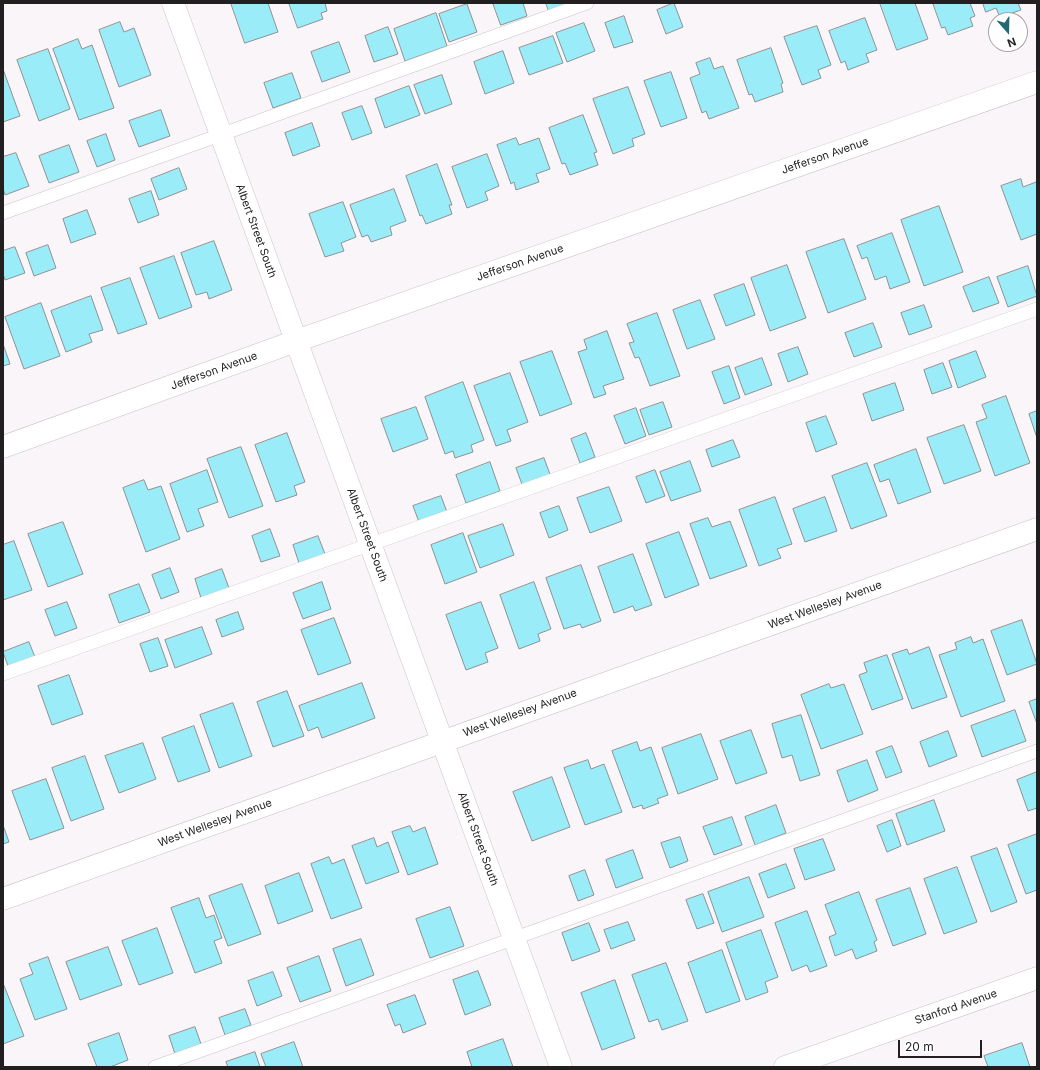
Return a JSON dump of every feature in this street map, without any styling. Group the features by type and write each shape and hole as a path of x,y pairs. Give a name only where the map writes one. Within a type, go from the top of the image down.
{"street":[{"name":"Albert Street South","path":"173,3 561,1067"},
{"name":"Jefferson Avenue","path":"3,447 296,341 1037,82"},
{"name":"West Wellesley Avenue","path":"3,899 1037,529"},
{"name":"Stanford Avenue","path":"785,1067 1037,978"}],"lane":[{"path":"3,213 587,3"},
{"path":"3,674 370,543 1037,309"},
{"path":"155,1067 1037,751"}],"building":[{"path":"231,3 268,3 278,32 245,43"},
{"path":"289,3 325,3 327,11 321,13 323,19 298,28"},
{"path":"493,3 523,3 527,16 501,25"},
{"path":"546,3 571,3 549,11"},
{"path":"674,3 683,27 666,34 657,10"},
{"path":"880,3 915,3 928,39 897,50"},
{"path":"933,3 970,3 975,16 970,18 973,26 948,35 945,27 942,28"},
{"path":"983,3 1018,3 1021,10 1015,12 998,12 996,8 986,12"},
{"path":"467,4 477,32 449,42 439,14"},
{"path":"436,13 447,46 405,61 394,29"},
{"path":"624,16 633,42 614,48 605,23"},
{"path":"865,18 877,50 866,54 869,62 848,70 845,61 841,63 829,31"},
{"path":"120,22 124,32 134,28 151,75 119,87 99,30"},
{"path":"584,23 595,51 567,62 556,33"},
{"path":"817,26 831,65 818,70 821,78 802,85 784,37"},
{"path":"388,27 398,54 374,62 365,36"},
{"path":"553,36 563,63 529,75 519,48"},
{"path":"78,39 82,49 92,45 114,108 79,120 53,49"},
{"path":"339,42 350,72 322,82 311,52"},
{"path":"771,48 783,83 781,84 783,92 755,102 752,94 749,95 737,60"},
{"path":"48,49 70,109 39,121 17,60"},
{"path":"503,51 514,83 485,94 474,62"},
{"path":"710,58 714,69 723,66 739,108 709,119 706,111 702,113 690,78 700,74 696,63"},
{"path":"3,69 20,116 3,122"},
{"path":"671,72 687,118 661,127 644,81"},
{"path":"292,73 301,98 273,108 264,83"},
{"path":"442,75 452,104 425,114 414,85"},
{"path":"409,86 420,115 385,128 375,99"},
{"path":"628,87 645,134 632,139 634,146 613,154 593,99"},
{"path":"362,106 372,133 352,140 342,113"},
{"path":"161,110 170,136 139,147 129,121"},
{"path":"583,115 597,152 594,153 598,165 570,175 565,163 562,164 549,128"},
{"path":"312,123 320,146 293,156 285,133"},
{"path":"106,134 115,160 97,167 87,141"},
{"path":"516,138 519,145 539,138 550,169 536,174 539,182 516,190 514,182 511,184 497,145"},
{"path":"69,145 79,172 49,183 39,156"},
{"path":"16,153 29,186 5,195 3,188 3,157"},
{"path":"487,154 499,186 485,192 488,200 467,208 452,167"},
{"path":"437,164 452,205 449,205 452,214 426,224 422,215 420,216 406,176"},
{"path":"179,168 187,189 159,200 151,179"},
{"path":"1021,179 1023,187 1036,182 1037,184 1037,234 1021,240 1001,186"},
{"path":"394,189 406,221 390,227 392,235 371,242 368,235 362,237 350,205"},
{"path":"151,191 159,215 138,223 129,199"},
{"path":"343,202 356,237 341,243 344,251 325,257 309,214"},
{"path":"939,206 963,272 924,286 901,220"},
{"path":"87,210 96,234 71,243 63,219"},
{"path":"892,233 910,282 890,289 886,276 875,280 867,257 862,259 857,246"},
{"path":"844,239 866,299 828,313 806,252"},
{"path":"214,241 232,290 209,299 207,292 196,295 181,253"},
{"path":"48,245 56,268 34,276 26,253"},
{"path":"15,247 25,273 5,280 3,274 3,251"},
{"path":"174,256 192,307 159,319 140,268"},
{"path":"787,265 806,318 770,331 751,278"},
{"path":"1028,266 1037,296 1008,307 997,277"},
{"path":"989,277 999,303 973,312 963,287"},
{"path":"130,278 147,324 118,334 101,288"},
{"path":"744,284 755,315 726,326 714,295"},
{"path":"91,296 103,330 89,334 92,342 66,352 51,311"},
{"path":"700,300 715,339 687,349 673,310"},
{"path":"41,303 60,356 24,369 5,317"},
{"path":"924,305 932,327 909,335 901,313"},
{"path":"657,313 680,376 650,386 639,357 635,358 629,343 634,342 627,324"},
{"path":"873,323 882,347 854,357 845,333"},
{"path":"607,331 624,379 603,386 606,394 594,398 578,352 587,349 584,340"},
{"path":"3,344 10,364 3,366"},
{"path":"798,347 808,374 788,382 778,354"},
{"path":"552,351 572,404 540,416 520,362"},
{"path":"976,351 986,377 958,388 949,361"},
{"path":"762,358 772,385 745,395 735,368"},
{"path":"943,363 952,387 932,394 924,370"},
{"path":"729,366 740,398 724,404 712,372"},
{"path":"510,373 528,422 507,430 511,441 496,446 474,386"},
{"path":"463,382 484,440 471,445 473,452 455,458 453,451 445,454 425,397"},
{"path":"895,383 904,410 872,421 863,394"},
{"path":"1006,396 1030,463 995,476 976,422 987,418 982,405"},
{"path":"663,402 672,427 649,435 640,410"},
{"path":"416,407 428,439 393,452 381,419"},
{"path":"636,408 646,436 625,444 614,416"},
{"path":"1037,411 1037,438 1029,414"},
{"path":"826,416 837,444 816,452 806,423"},
{"path":"964,425 981,471 944,484 927,438"},
{"path":"287,433 305,482 294,486 297,495 276,502 255,445"},
{"path":"586,433 595,457 580,463 571,439"},
{"path":"733,440 740,457 712,467 706,450"},
{"path":"241,447 263,506 229,518 207,459"},
{"path":"916,449 931,492 898,504 889,479 880,482 874,465"},
{"path":"544,458 551,477 523,487 516,468"},
{"path":"690,461 701,491 671,501 660,472"},
{"path":"490,462 500,491 466,503 456,475"},
{"path":"867,463 887,516 851,529 832,476"},
{"path":"207,470 218,502 198,509 204,526 187,532 170,484"},
{"path":"655,470 665,496 646,503 636,477"},
{"path":"144,480 148,490 161,486 180,539 146,552 123,488"},
{"path":"609,487 622,521 590,533 577,498"},
{"path":"441,496 447,512 419,522 413,506"},
{"path":"775,497 792,544 777,549 781,558 759,566 739,510"},
{"path":"825,497 837,531 805,542 793,509"},
{"path":"559,506 568,530 549,538 540,513"},
{"path":"708,518 712,527 730,521 747,566 710,579 690,524"},
{"path":"63,522 83,574 48,587 28,534"},
{"path":"503,524 514,555 480,568 468,536"},
{"path":"270,529 280,556 261,562 252,536"},
{"path":"679,532 699,585 665,598 646,544"},
{"path":"463,533 477,572 445,584 431,545"},
{"path":"318,536 325,554 299,563 293,545"},
{"path":"14,541 32,590 3,600 3,545"},
{"path":"633,554 652,605 635,611 633,606 614,613 598,567"},
{"path":"581,565 601,621 582,628 580,624 564,629 546,578"},
{"path":"170,568 179,592 161,599 152,575"},
{"path":"222,569 229,588 201,598 195,579"},
{"path":"322,582 331,609 303,619 293,593"},
{"path":"534,582 551,629 538,634 540,641 519,649 500,595"},
{"path":"139,584 150,612 119,623 109,595"},
{"path":"67,602 77,628 55,636 45,610"},
{"path":"481,602 498,648 485,653 488,662 466,670 446,615"},
{"path":"238,612 244,629 222,637 216,620"},
{"path":"334,618 351,663 318,675 301,630"},
{"path":"1022,620 1037,664 1007,675 991,631"},
{"path":"202,627 212,654 175,668 165,640"},
{"path":"971,637 973,643 983,639 1005,701 961,717 939,655 957,649 955,643"},
{"path":"158,638 168,666 150,672 140,644"},
{"path":"29,642 35,657 8,666 3,652"},
{"path":"929,647 947,697 912,709 892,654 907,649 909,654"},
{"path":"887,655 903,699 872,710 859,675 867,672 864,663"},
{"path":"69,675 83,714 52,725 38,686"},
{"path":"362,683 375,718 322,738 318,727 308,731 299,706"},
{"path":"829,684 831,688 844,684 863,734 821,749 801,695"},
{"path":"287,691 304,736 273,747 257,702"},
{"path":"1037,699 1037,724 1029,702"},
{"path":"233,703 252,756 219,768 200,715"},
{"path":"1015,710 1026,741 982,757 971,726"},
{"path":"801,715 820,775 800,781 792,755 782,758 772,724"},
{"path":"194,726 210,771 178,782 162,738"},
{"path":"751,730 767,773 736,784 720,741"},
{"path":"948,731 957,756 929,767 920,742"},
{"path":"701,734 718,779 678,794 662,748"},
{"path":"637,742 640,751 651,747 668,795 657,799 659,803 643,809 642,805 633,808 612,751"},
{"path":"143,743 156,779 119,793 105,756"},
{"path":"892,746 902,772 886,778 876,752"},
{"path":"85,756 104,809 71,821 52,768"},
{"path":"588,760 591,769 604,764 622,812 585,825 564,768"},
{"path":"867,760 878,790 848,802 837,771"},
{"path":"1037,772 1037,808 1028,811 1017,780"},
{"path":"552,777 570,827 532,841 513,792"},
{"path":"46,779 64,828 30,840 12,791"},
{"path":"934,800 945,831 907,845 896,814"},
{"path":"776,805 786,833 755,845 745,817"},
{"path":"732,817 742,845 714,855 703,827"},
{"path":"892,820 901,846 887,852 877,826"},
{"path":"3,825 9,842 3,844"},
{"path":"410,826 413,832 425,827 438,864 408,875 392,832"},
{"path":"1037,834 1037,890 1026,894 1008,845"},
{"path":"680,837 688,861 670,868 661,843"},
{"path":"374,838 377,847 388,842 399,872 366,884 352,846"},
{"path":"823,839 835,870 805,880 794,849"},
{"path":"997,848 1017,902 991,912 971,857"},
{"path":"633,850 643,878 616,888 606,860"},
{"path":"329,857 332,864 344,859 362,908 331,919 311,864"},
{"path":"786,864 795,888 768,898 759,874"},
{"path":"957,867 977,922 944,934 924,879"},
{"path":"585,870 594,895 578,901 569,876"},
{"path":"299,873 313,911 278,924 265,886"},
{"path":"749,877 764,917 722,932 708,892"},
{"path":"242,884 261,934 228,946 209,896"},
{"path":"910,888 926,934 893,946 876,900"},
{"path":"859,892 877,940 874,942 877,951 856,959 852,949 835,956 829,937 836,934 825,905"},
{"path":"703,894 714,923 697,929 686,900"},
{"path":"199,898 206,918 214,915 222,938 214,941 222,963 195,973 171,908"},
{"path":"450,907 464,946 430,958 416,919"},
{"path":"807,911 827,966 810,972 807,965 792,971 775,923"},
{"path":"628,922 635,940 611,949 604,930"},
{"path":"589,923 600,951 572,961 562,933"},
{"path":"157,928 173,973 139,985 122,941"},
{"path":"761,930 778,977 765,982 768,992 746,1000 726,943"},
{"path":"361,939 374,975 346,986 333,949"},
{"path":"108,947 122,985 80,1000 66,962"},
{"path":"722,950 740,1001 706,1013 688,963"},
{"path":"319,956 331,991 300,1002 287,968"},
{"path":"48,957 67,1009 35,1020 20,979 33,974 29,964"},
{"path":"666,963 688,1021 662,1030 658,1019 649,1022 632,975"},
{"path":"478,971 491,1005 465,1015 453,980"},
{"path":"273,972 282,996 257,1006 248,981"},
{"path":"615,980 635,1038 602,1050 581,993"},
{"path":"3,983 24,1036 3,1044"},
{"path":"415,995 426,1024 403,1033 400,1024 395,1026 387,1005"},
{"path":"245,1009 251,1025 225,1035 219,1018"},
{"path":"195,1027 201,1044 175,1054 169,1036"},
{"path":"119,1033 128,1060 110,1067 97,1067 88,1044"},
{"path":"503,1039 513,1067 472,1067 467,1052"},
{"path":"294,1042 303,1067 266,1067 261,1054"},
{"path":"1022,1043 1030,1067 988,1067 984,1056"},
{"path":"255,1052 260,1067 228,1067 226,1062"}]}
